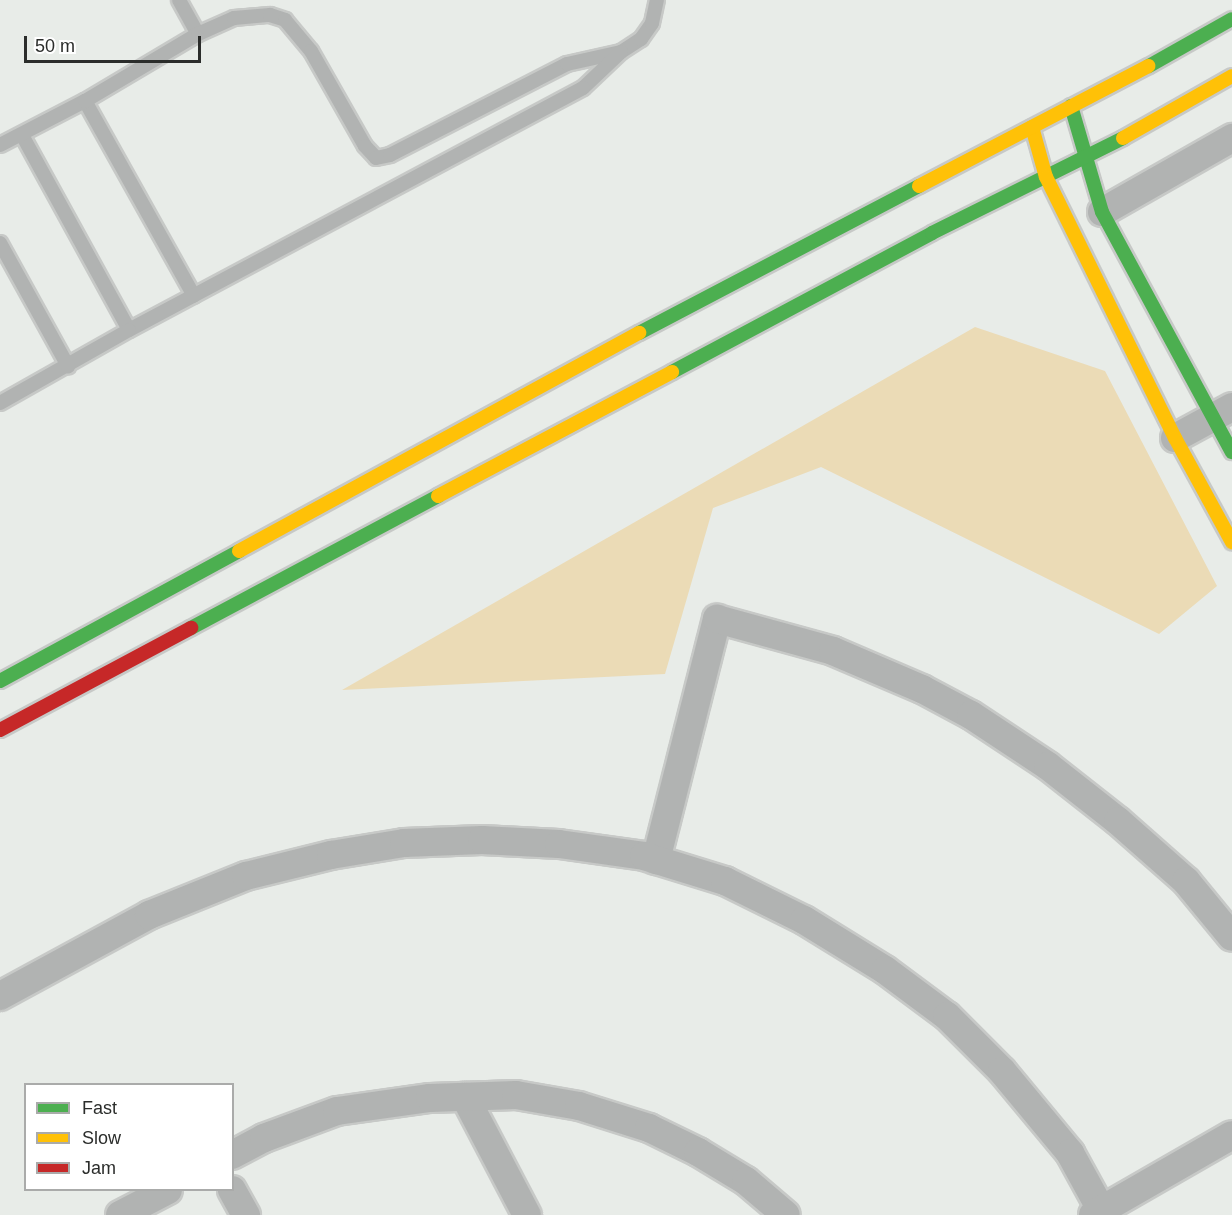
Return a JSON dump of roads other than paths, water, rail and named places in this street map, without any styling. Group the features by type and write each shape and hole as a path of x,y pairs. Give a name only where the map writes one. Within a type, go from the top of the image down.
{"main road":[{"path":"0,681 641,332 1032,127 1232,19"},
{"path":"0,730 932,232 1154,123 1232,76"},
{"path":"1071,106 1102,212 1222,412 1232,452"},
{"path":"1032,127 1046,177 1175,438 1232,542"}],"street":[{"path":"1102,212 1232,138"},
{"path":"1175,438 1222,412"},
{"path":"656,860 717,619 833,651 922,689 971,715 1048,766 1118,820 1186,881 1232,937"},
{"path":"0,996 149,915 246,876 331,855 404,843 482,840 559,844 656,860 724,881 804,920 885,970 947,1016 1002,1071 1070,1153 1100,1214 1232,1135"},
{"path":"234,1154 264,1138 338,1111 430,1098 516,1095 579,1106 649,1128 698,1152 746,1181 786,1215"},
{"path":"465,1096 527,1215"},
{"path":"120,1215 166,1191"},
{"path":"233,1191 246,1215"}],"lane":[{"path":"179,0 198,34"},
{"path":"2,398 69,366 129,330 583,88 621,52 641,39 652,23 657,0"},
{"path":"0,145 85,101 198,34 234,18 270,15 285,20 311,51 365,146 376,158 390,155 567,64 621,52"},
{"path":"85,101 194,296"},
{"path":"22,135 129,330"},
{"path":"0,243 69,366"}]}
